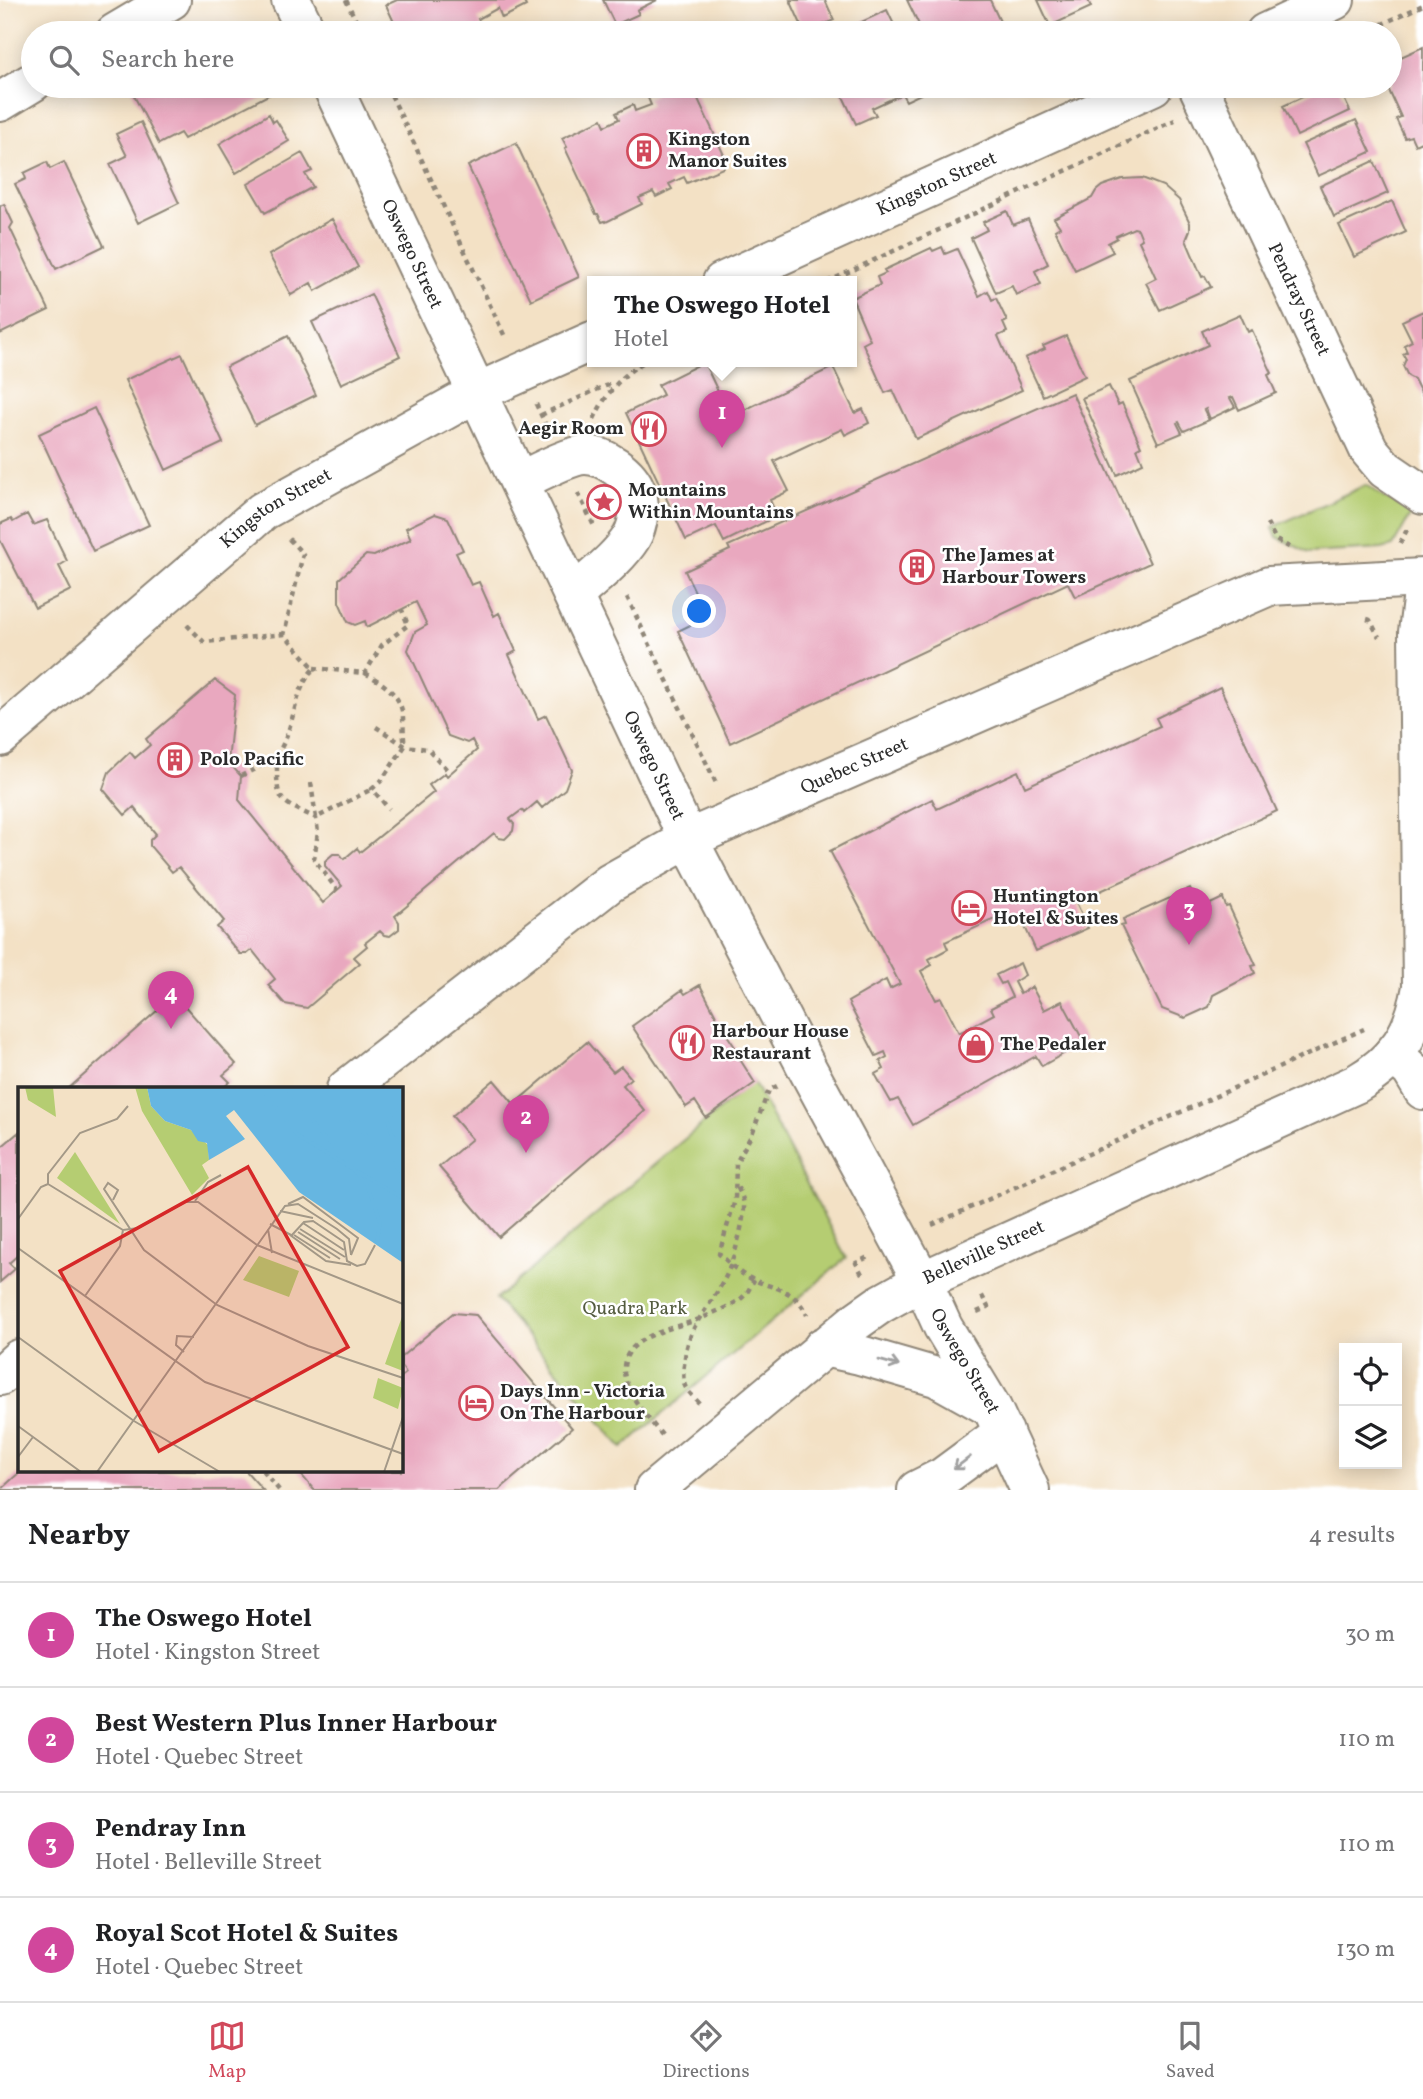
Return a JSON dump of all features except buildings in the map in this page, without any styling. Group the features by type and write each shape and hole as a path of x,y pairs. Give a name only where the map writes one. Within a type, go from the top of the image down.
{"street":[{"path":"135,21 171,0"},
{"path":"291,0 301,21"},
{"path":"1290,21 1335,0"},
{"path":"0,102 21,89"},
{"name":"Oswego Street","path":"338,98 688,839 808,1070 922,1280 943,1327 998,1420 1030,1490"},
{"name":"Kingston Street","path":"735,276 1127,98"},
{"name":"Pendray Street","path":"1204,98 1369,450 1385,469 1423,495"},
{"name":"Kingston Street","path":"0,737 263,510 478,392 587,344"},
{"path":"520,481 584,455 603,458 620,470 636,489 639,512 632,536 616,556 574,595"},
{"name":"Quebec Street","path":"349,1087 610,883 688,839 1269,586 1423,578"},
{"path":"1423,592 1418,632 1422,987 1418,1012 1407,1035 1393,1054 1411,1070 1423,1090"},
{"name":"Belleville Street","path":"654,1490 823,1348 879,1305 922,1280 1356,1084 1378,1071 1393,1054"},
{"path":"823,1348 860,1355 936,1377 998,1420 943,1477 917,1490"},
{"path":"0,1377 18,1360"}],"path":[{"path":"346,0 356,21"},
{"path":"1389,21 1423,5"},
{"path":"839,276 1199,98"},
{"path":"591,426 616,384 634,367"},
{"path":"541,415 605,386 616,384"},
{"path":"263,510 303,554 284,634"},
{"path":"161,598 204,642 284,634"},
{"path":"365,673 382,645 408,625 402,610"},
{"path":"1357,614 1370,620 1379,635 1379,648"},
{"path":"284,634 314,668 365,673 387,685 400,702 404,716 402,731 405,746 381,781 372,789 316,818"},
{"path":"314,668 304,679 277,755 278,792 285,803 316,818"},
{"path":"376,727 405,746 428,749 450,773"},
{"path":"241,776 277,755"},
{"path":"312,783 318,832 314,859 337,890"},
{"path":"372,789 389,810"},
{"path":"930,1227 1366,1028"},
{"path":"808,1070 769,1090 752,1134 736,1163 735,1200 719,1254 743,1274 795,1297 801,1303 823,1348"},
{"path":"723,1431 684,1385 683,1369 686,1345 696,1322 713,1298 731,1264 740,1232 744,1206 735,1183"},
{"path":"685,1463 640,1409 628,1389 623,1374 624,1362 641,1340 696,1322 732,1305 745,1295 754,1280"},
{"path":"264,1472 279,1490"}],"green space":[{"path":"1366,485 1412,512 1393,546 1309,553 1277,537 1273,527"},
{"name":"Quadra Park","path":"753,1081 846,1258 622,1448 496,1299"}],"place":[{"name":"Kingston Manor Suites","path":"644,151"},
{"name":"Aegir Room","path":"649,429"},
{"name":"The Oswego Hotel","path":"722,448"},
{"name":"Mountains Within Mountains","path":"604,502"},
{"name":"The James at Harbour Towers","path":"917,567"},
{"name":"Polo Pacific","path":"175,760"},
{"name":"Huntington Hotel & Suites","path":"969,908"},
{"name":"Pendray Inn","path":"1189,945"},
{"name":"Royal Scot Hotel & Suites","path":"171,1029"},
{"name":"Harbour House Restaurant","path":"687,1043"},
{"name":"The Pedaler","path":"976,1045"},
{"name":"Best Western Plus Inner Harbour","path":"526,1153"},
{"name":"Days Inn - Victoria On The Harbour","path":"476,1403"}]}
